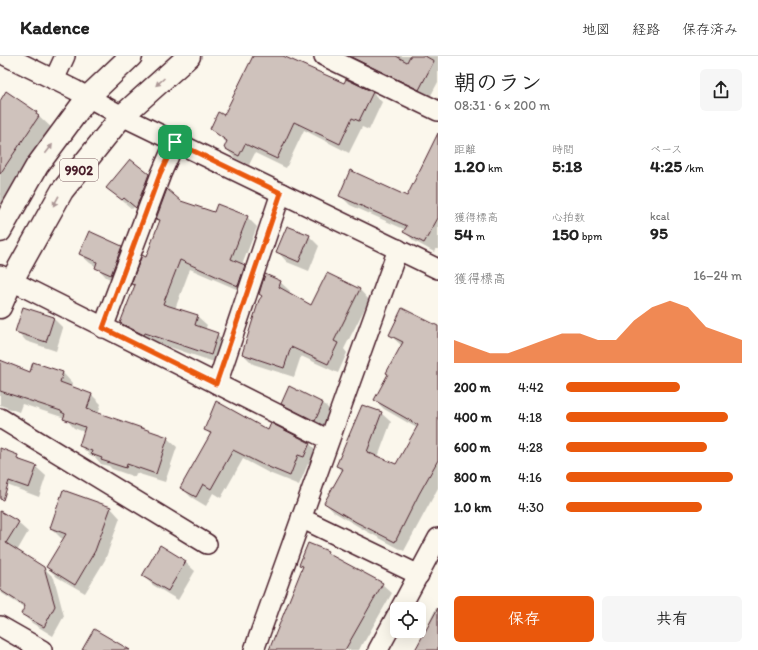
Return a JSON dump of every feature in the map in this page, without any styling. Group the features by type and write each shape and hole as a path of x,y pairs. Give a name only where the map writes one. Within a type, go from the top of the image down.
{"main road":[{"name":"9902","path":"0,231 36,166 88,97 132,56"},
{"name":"9902","path":"0,307 5,278 62,191 122,116 189,56"}],"street":[{"path":"6,56 88,97 122,116 438,269"},
{"path":"54,80 65,56"},
{"path":"324,56 438,111"},
{"path":"103,328 160,174 175,142"},
{"path":"216,384 281,193"},
{"path":"254,650 398,249"},
{"path":"5,278 329,440"},
{"path":"0,418 207,544"},
{"path":"301,518 419,575"},
{"path":"404,602 438,538"},
{"path":"0,626 42,650"},
{"path":"378,650 390,628"}],"building":[{"path":"253,56 283,56 344,83 346,79 373,92 359,121 352,118 340,144 294,122 277,159 245,144 239,156 224,148 227,141 210,129 218,112 224,115"},
{"path":"349,56 396,56 407,62 410,56 425,56 434,61 419,90"},
{"path":"6,91 37,112 36,114 39,116 0,174 0,101"},
{"path":"438,133 438,218 424,243 403,232 407,226 339,196 350,170 407,196"},
{"path":"130,159 149,174 136,208 124,198 122,200 106,188"},
{"path":"167,189 181,201 214,212 217,204 248,216 231,259 245,265 238,286 180,260 163,304 198,315 195,325 218,333 211,355 145,333 144,335 120,323 135,285 131,284 142,255 146,257 160,220 156,219"},
{"path":"287,226 310,235 299,262 276,252"},
{"path":"89,231 122,246 111,275 95,268 97,262 79,254"},
{"path":"327,273 360,289 334,341 338,343 328,364 291,347 284,368 242,354 259,300 262,296 259,294 265,274 281,281 279,287 311,305"},
{"path":"23,307 54,317 46,342 15,332"},
{"path":"402,308 438,326 438,460 395,542 356,522 324,503 343,469 336,466 362,405 382,412 367,452 396,464 418,425 374,400 388,374 386,373 403,342 389,335"},
{"path":"0,360 30,372 33,362 63,372 60,382 92,394 87,409 168,437 156,474 127,464 126,468 101,460 102,458 91,454 92,451 79,446 85,427 63,419 65,414 61,411 0,391"},
{"path":"289,386 323,403 315,421 281,404"},
{"path":"216,401 268,430 271,423 310,443 304,457 298,455 290,476 233,450 211,489 203,484 196,497 180,488 211,433 204,430"},
{"path":"0,448 18,455 17,459 37,466 29,488 9,481 3,500 0,499"},
{"path":"63,490 111,507 95,551 75,585 46,567 66,534 50,528"},
{"path":"0,511 19,522 6,543 44,567 55,606 44,627 21,614 25,606 0,590"},
{"path":"308,543 328,551 327,553 383,583 345,650 269,650 303,566 299,565"},
{"path":"160,545 186,561 168,591 142,576"},
{"path":"438,608 438,650 415,650 422,638 426,638 426,630"},
{"path":"94,629 130,650 82,650"}],"route":[{"path":"175,142 281,193 216,384 103,328 160,174 175,142"}]}
